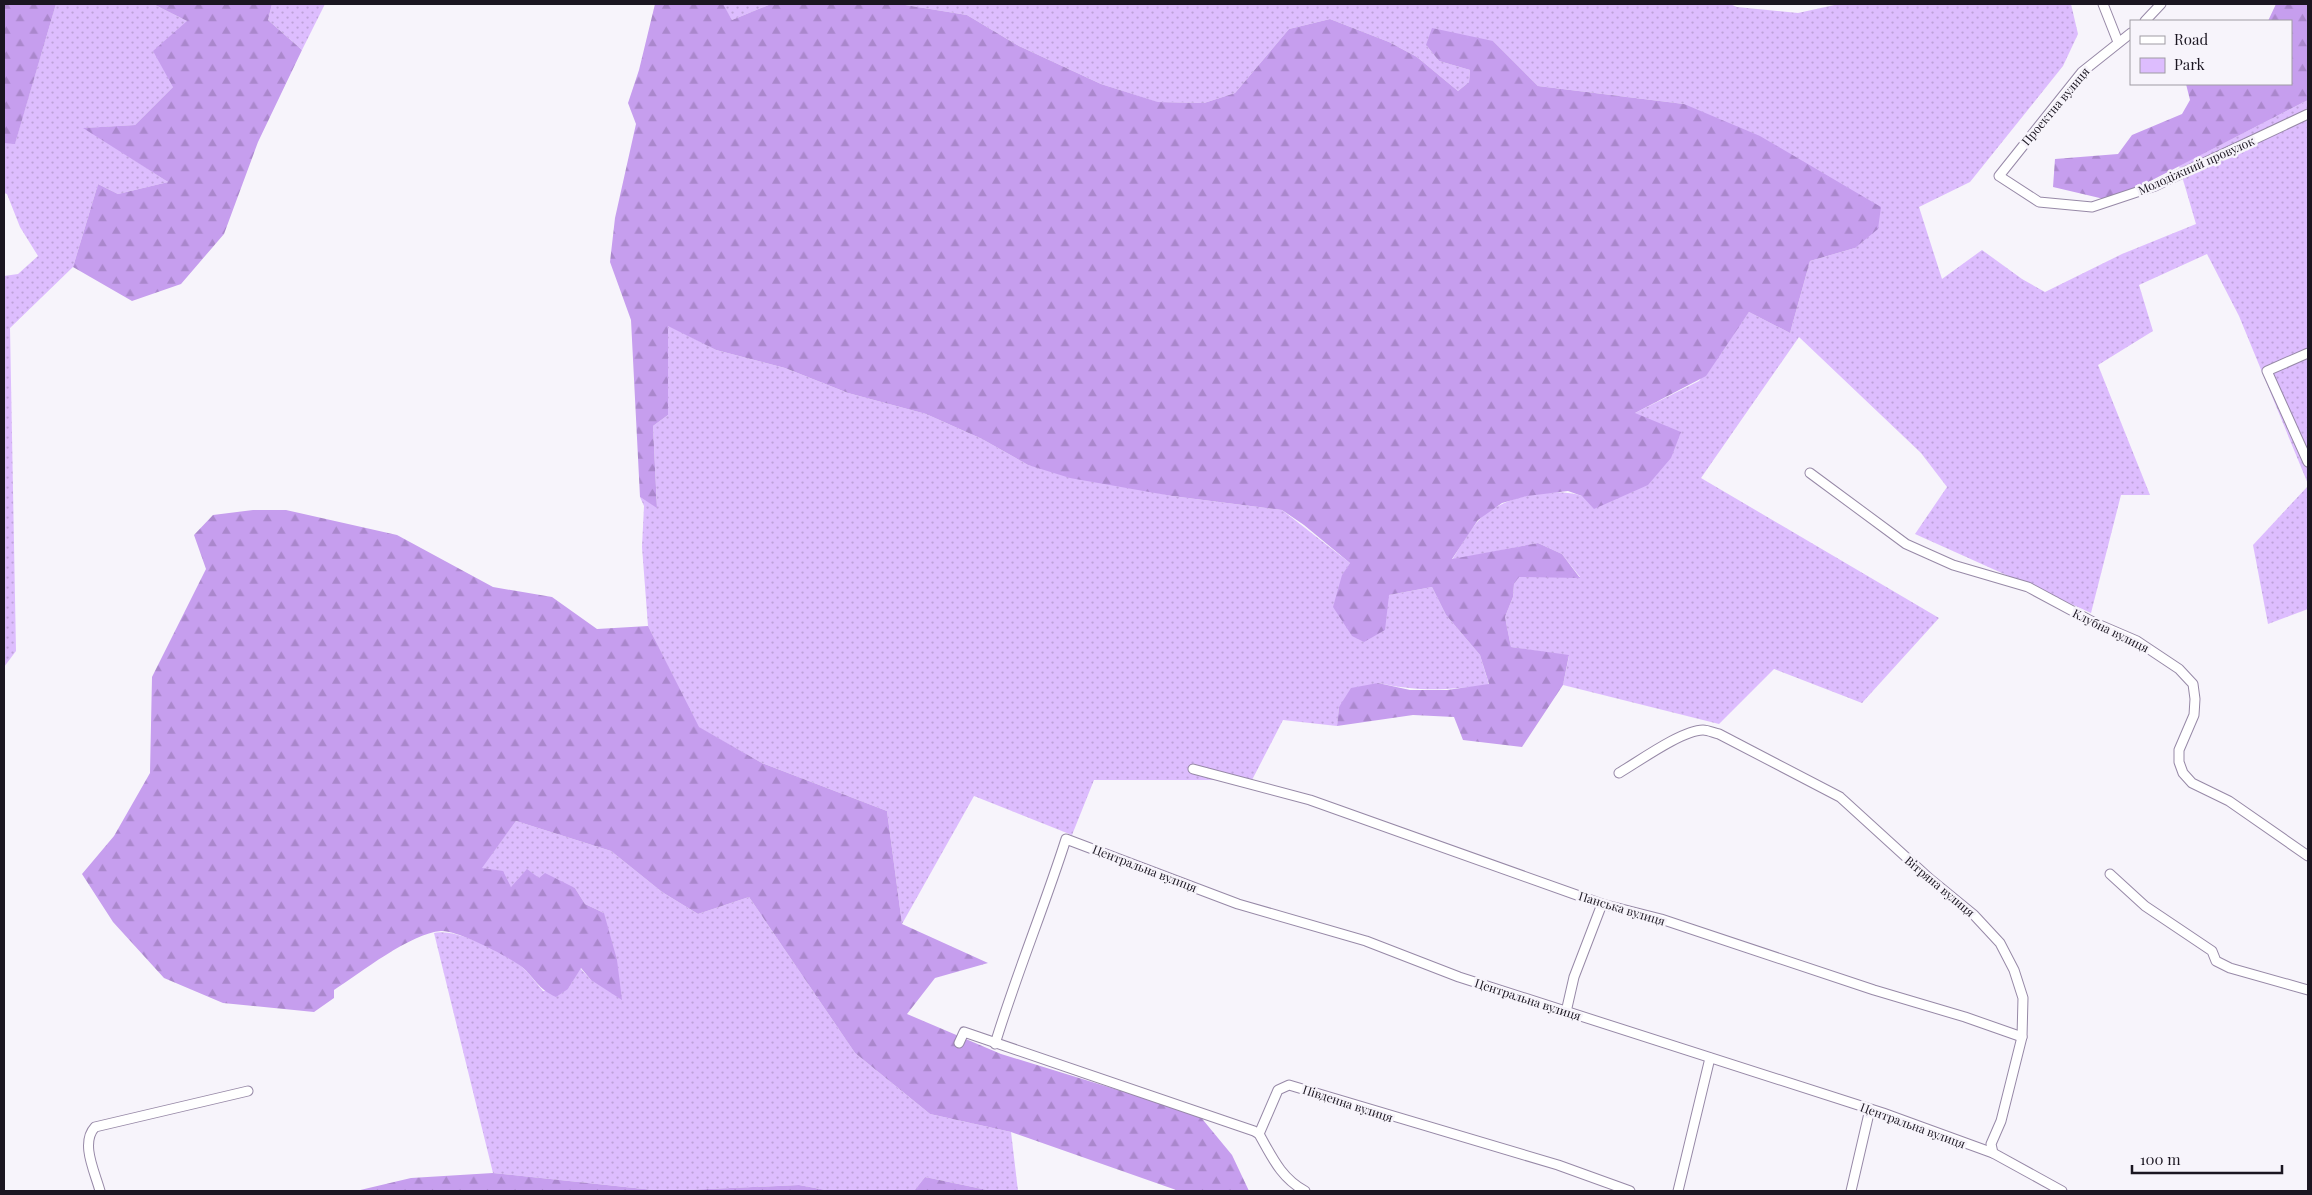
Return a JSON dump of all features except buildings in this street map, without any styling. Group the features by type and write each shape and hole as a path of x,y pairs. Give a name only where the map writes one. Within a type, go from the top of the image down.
{"street":[{"path":"2103,4 2118,42"},
{"path":"2146,20 2161,4"},
{"name":"Проектна вулиця","path":"1999,176 2082,72 2130,34"},
{"name":"Молодіжний провулок","path":"1999,176 2039,202 2092,207 2154,186 2308,114"},
{"path":"2308,353 2267,371 2308,462"},
{"name":"Клубна вулиця","path":"1810,473 1906,544 1953,565 2028,587 2096,623 2137,642 2179,669 2193,684 2195,699 2194,715 2179,750 2179,762 2183,773 2192,783 2229,801 2308,856"},
{"name":"Вітряна вулиця","path":"1619,773 1668,744 1703,730 1719,734 1840,797 1930,879 1974,914 2000,943 2014,970 2022,998 2022,1036 2001,1121 1991,1144 1993,1153"},
{"name":"Панська вулиця","path":"1193,769 1310,800 1602,904 1661,919 1874,990 1966,1016 2022,1036"},
{"name":"Центральна вулиця","path":"995,1044 1012,987 1042,913 1066,839 1238,904 1366,942 1459,977 1870,1109 1993,1153"},
{"path":"2110,874 2145,906 2212,952 2216,961 2230,968 2308,990"},
{"path":"1566,1012 1574,977 1602,904"},
{"path":"959,1042 964,1032 1246,1128 1259,1134 1279,1170 1293,1185 1305,1191"},
{"path":"1678,1191 1710,1058"},
{"name":"Південна вулиця","path":"1259,1134 1278,1090 1289,1085 1558,1165 1630,1191"},
{"path":"100,1191 87,1142 89,1133 95,1127 248,1091"},
{"path":"1851,1191 1870,1109"},
{"path":"1993,1153 2062,1191"}],"green space":[{"path":"4,4 56,4 15,144 4,143"},
{"path":"56,4 153,4 187,21 173,87 135,125 85,128 168,182 118,194 98,184 73,267 10,328 16,651 4,667 4,276 18,274 38,256 20,227 7,194 4,193 4,143 15,143"},
{"path":"153,4 272,4 268,20 302,50 258,142 224,234 181,284 132,301 73,267 98,184 118,194 168,182 83,128 135,125 173,87 153,51 187,21"},
{"path":"272,4 325,4 302,50 268,20"},
{"path":"655,4 723,4 732,20 771,4 899,4 967,15 1019,46 1101,84 1158,102 1204,103 1235,93 1289,29 1330,19 1389,42 1417,57 1458,91 1469,82 1470,70 1439,61 1426,45 1432,28 1493,41 1538,86 1684,104 1760,136 1881,207 1878,229 1855,248 1810,261 1790,333 1749,312 1706,376 1635,413 1681,432 1671,458 1648,485 1594,509 1582,496 1568,491 1527,496 1502,503 1478,520 1452,559 1538,543 1562,554 1580,578 1519,577 1514,584 1513,597 1505,617 1511,647 1569,655 1563,685 1522,747 1463,740 1454,717 1413,715 1337,726 1339,707 1351,688 1378,683 1410,690 1447,690 1489,684 1480,655 1446,615 1432,587 1389,595 1385,630 1364,642 1352,636 1333,607 1342,575 1350,563 1304,525 1282,510 1172,496 1070,478 1028,465 982,439 926,414 848,393 785,368 716,350 668,326 668,415 653,426 657,508 640,497 631,320 610,262 615,218 636,124 628,103 639,70"},
{"path":"722,4 771,4 732,20"},
{"path":"899,4 1730,4 1737,7 1798,13 1839,4 2071,4 2078,34 2063,66 1970,182 1919,207 1942,279 1982,250 2022,279 2045,292 2122,254 2196,224 2179,166 2308,100 2308,484 2239,316 2207,254 2139,285 2153,331 2098,365 2150,495 2121,495 2091,613 1915,534 1947,487 1921,453 1799,337 1701,478 1939,618 1862,703 1774,669 1719,724 1563,685 1569,656 1511,647 1505,617 1513,597 1514,584 1518,577 1580,577 1562,554 1538,543 1452,560 1467,535 1487,513 1512,500 1542,493 1556,492 1582,496 1635,413 1699,381 1749,312 1790,333 1810,261 1855,248 1684,104 1538,86 1493,41 1426,45 1439,61 1470,70 1469,82 1458,91 1417,57 1389,42 1330,19 1289,29 1235,93 1204,103 1157,102 1101,84 1019,46 967,15"},
{"path":"2276,4 2308,4 2308,100 2125,194 2104,199 2053,187 2055,159 2118,154 2132,135 2182,114 2190,100 2186,85 2292,85 2292,20 2268,20"},
{"path":"668,325 716,350 785,368 848,393 926,414 982,439 1028,465 1172,496 1282,510 1350,563 1342,576 1389,595 1432,587 1446,615 1480,655 1489,685 1434,689 1407,688 1378,683 1339,707 1337,726 1283,720 1252,780 1094,780 1072,835 974,796 902,924 887,811 762,763 698,727 648,626 642,547 644,506 640,497 657,507 653,426 668,415"},
{"path":"2308,486 2308,609 2268,624 2253,545"},
{"path":"253,510 286,510 397,535 493,587 552,597 597,629 648,626 699,727 762,763 887,811 902,924 988,963 935,978 907,1014 1001,1054 1199,1115 1232,1155 1249,1191 1179,1191 1011,1132 930,1114 855,1053 749,897 698,914 662,892 611,851 516,821 482,868 503,871 511,887 527,869 539,878 545,873 575,888 585,904 604,913 617,960 622,1000 591,980 581,968 568,989 556,997 541,987 522,967 506,957 470,939 441,931 429,933 415,939 386,955 334,990 334,998 314,1012 223,1003 164,978 113,922 82,874 114,836 150,773 152,677 206,569 194,535 213,515"},
{"path":"516,821 611,851 662,892 698,914 749,897 855,1053 930,1114 1011,1132 1018,1191 992,1191 925,1177 914,1191 831,1191 799,1185 663,1191 493,1173 434,933 454,934 492,948 522,967 543,991 568,989 580,968 591,980 604,913 585,904 575,888 539,878 511,887 481,868"},
{"path":"493,1173 663,1191 356,1191 411,1178"},
{"path":"925,1177 992,1191 914,1191"},
{"path":"799,1185 831,1191 663,1191"}]}
